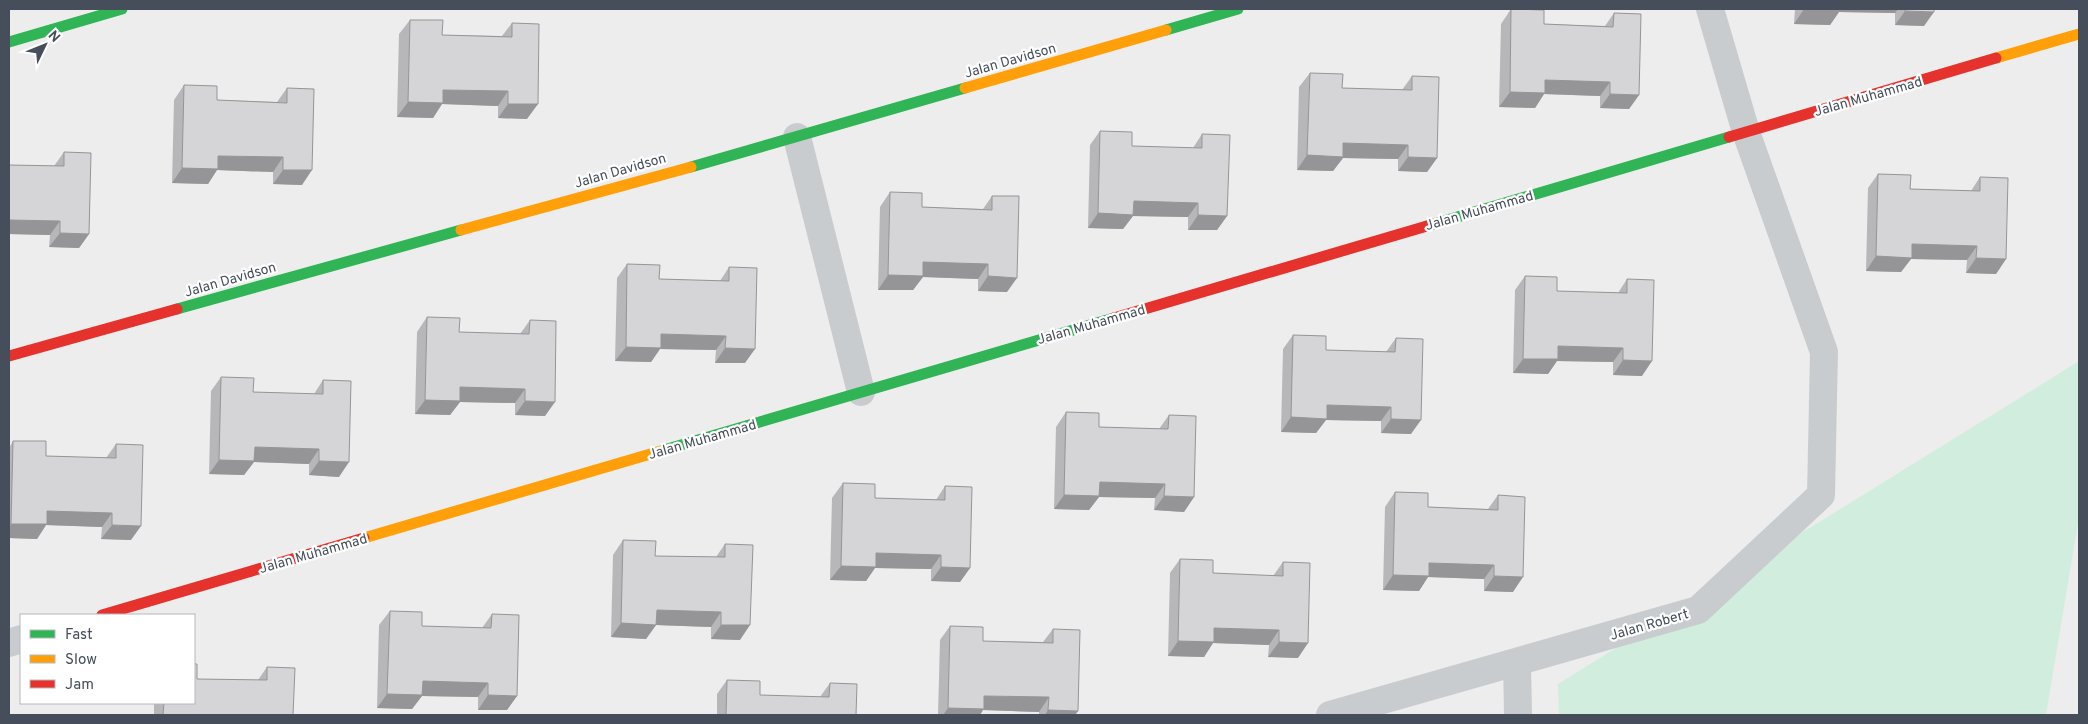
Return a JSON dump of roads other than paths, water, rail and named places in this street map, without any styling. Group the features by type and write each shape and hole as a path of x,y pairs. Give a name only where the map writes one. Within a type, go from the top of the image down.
{"street":[{"path":"9,42 122,9"},
{"name":"Jalan Davidson","path":"9,356 797,137 1238,9"},
{"path":"1710,9 1746,132"},
{"name":"Jalan Muhammad","path":"105,614 2079,34"},
{"name":"Jalan Robert","path":"1330,715 1698,610 1821,495 1824,352 1746,132"},
{"path":"797,137 860,392"},
{"path":"1517,662 1518,715"}]}
